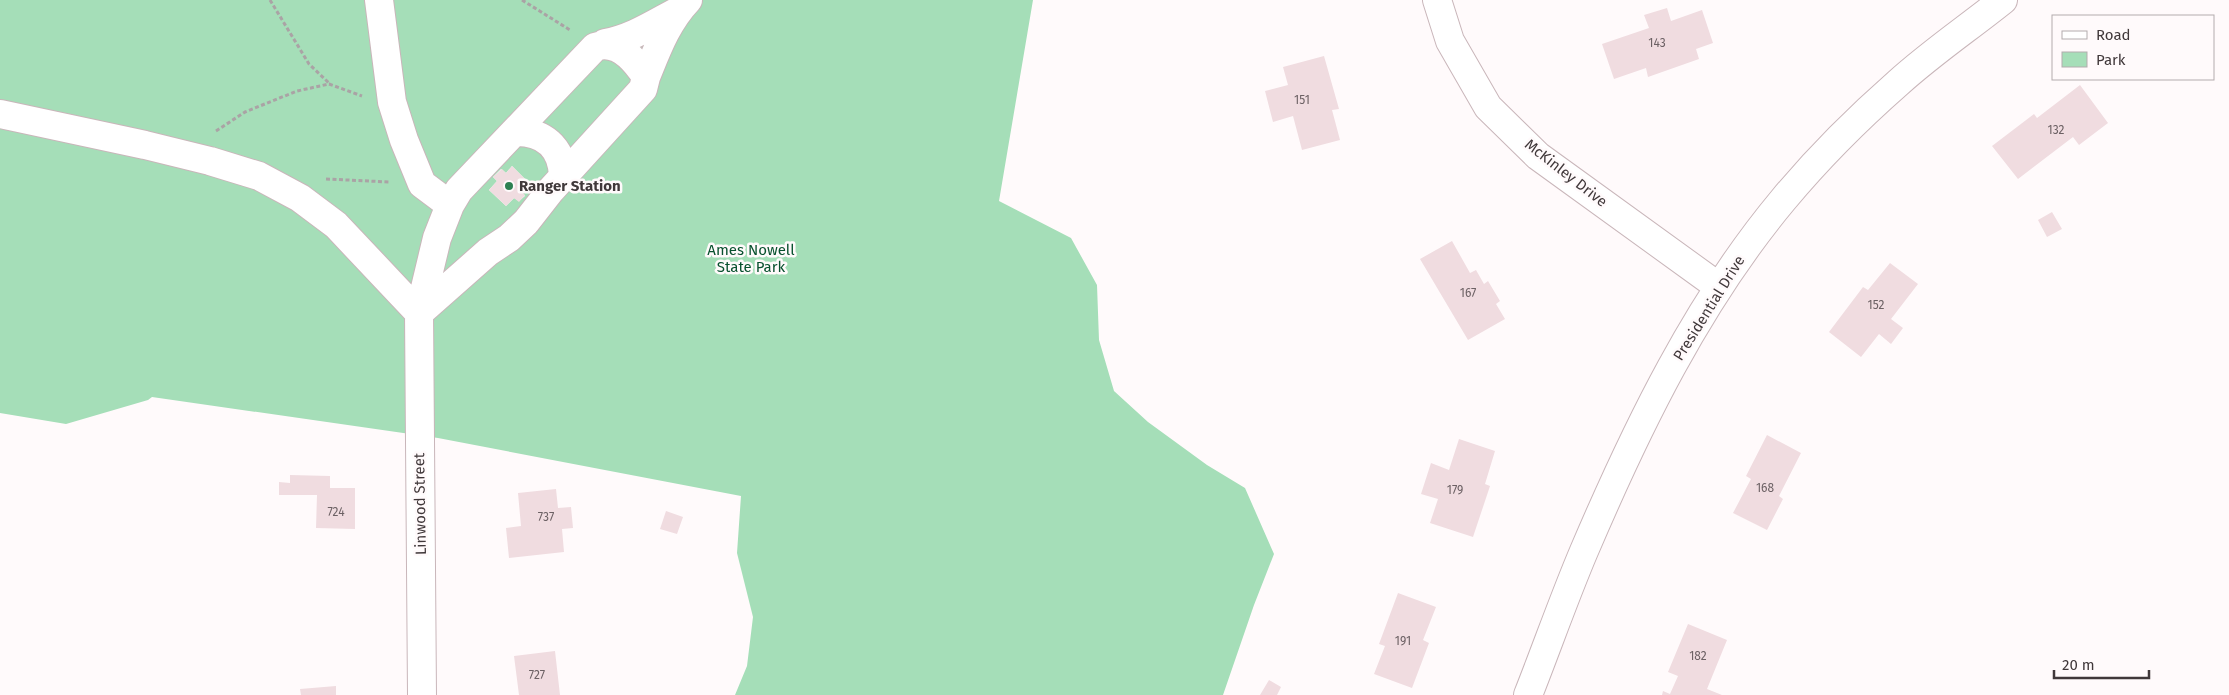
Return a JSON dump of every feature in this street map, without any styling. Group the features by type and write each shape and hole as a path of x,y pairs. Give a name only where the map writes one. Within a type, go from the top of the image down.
{"street":[{"path":"379,0 392,102 410,157 422,184 450,205"},
{"name":"McKinley Drive","path":"1436,0 1450,41 1488,106 1538,156 1719,287"},
{"name":"Presidential Drive","path":"1528,695 1584,551 1630,451 1667,374 1704,309 1719,287 1783,200 1843,135 1899,82 2003,0"},
{"path":"600,45 632,34 683,5"},
{"path":"0,114 145,144 259,176 300,198 336,225 419,313 488,252 509,238 526,222 563,176 643,89 660,42 683,5"},
{"path":"600,45 616,46 639,66 646,77"},
{"name":"Linwood Street","path":"422,695 419,313 437,238 450,205 459,190 600,45"},
{"path":"514,132 529,132 543,138 558,152 563,161 563,176"}],"path":[{"path":"270,0 309,64 330,84 353,94 392,102"},
{"path":"522,0 600,45"},
{"path":"177,153 245,112 297,91 330,84"},
{"path":"317,179 422,184"}],"green space":[{"name":"Ames Nowell State Park","path":"0,0 1033,0 999,201 1071,238 1097,285 1099,340 1114,391 1148,422 1207,465 1245,488 1274,554 1223,695 735,695 747,666 753,617 737,553 741,496 438,438 152,397 148,400 66,424 0,413","holes":["512,166 529,183 521,191 525,196 519,201 514,198 506,206 489,190 497,181 493,177 501,169 506,173"]}],"building":[{"path":"1667,8 1671,21 1702,10 1713,43 1696,49 1699,59 1648,77 1646,68 1614,79 1602,44 1649,28 1644,15"},
{"path":"1324,56 1339,109 1332,110 1340,140 1302,150 1293,116 1273,122 1265,91 1288,85 1283,67"},
{"path":"2080,85 2108,123 2079,145 2073,137 2018,179 1992,146 2034,114 2037,118"},
{"name":"Ranger Station","path":"512,166 529,183 521,191 525,195 519,202 514,198 506,206 489,190 497,181 493,177 502,169 506,173"},
{"path":"2052,212 2062,229 2047,237 2038,220"},
{"path":"1452,241 1470,273 1476,270 1484,284 1488,281 1500,301 1496,304 1505,319 1468,340 1420,259"},
{"path":"1890,263 1918,284 1891,319 1903,328 1891,344 1879,334 1861,357 1829,332 1863,287 1868,290"},
{"path":"1767,435 1801,453 1779,496 1783,499 1767,530 1733,513 1751,479 1746,476"},
{"path":"1459,439 1495,451 1485,484 1490,486 1473,537 1430,523 1438,499 1421,494 1431,463 1449,470"},
{"path":"290,475 330,476 330,488 355,488 355,529 316,528 317,495 279,495 279,482 290,483"},
{"path":"556,489 558,508 571,507 573,528 562,529 564,552 509,558 506,528 521,526 518,493"},
{"path":"666,511 683,517 677,534 660,529"},
{"path":"1398,593 1436,607 1423,640 1429,643 1412,688 1374,674 1385,646 1379,644"},
{"path":"1688,624 1727,640 1707,689 1722,695 1662,695 1663,691 1670,694 1678,676 1668,672"},
{"path":"555,651 560,695 519,695 514,656"},
{"path":"1269,680 1281,687 1277,695 1260,695"},
{"path":"336,686 336,695 301,695 300,689"}],"place":[{"name":"Ranger Station","path":"509,186"}]}
